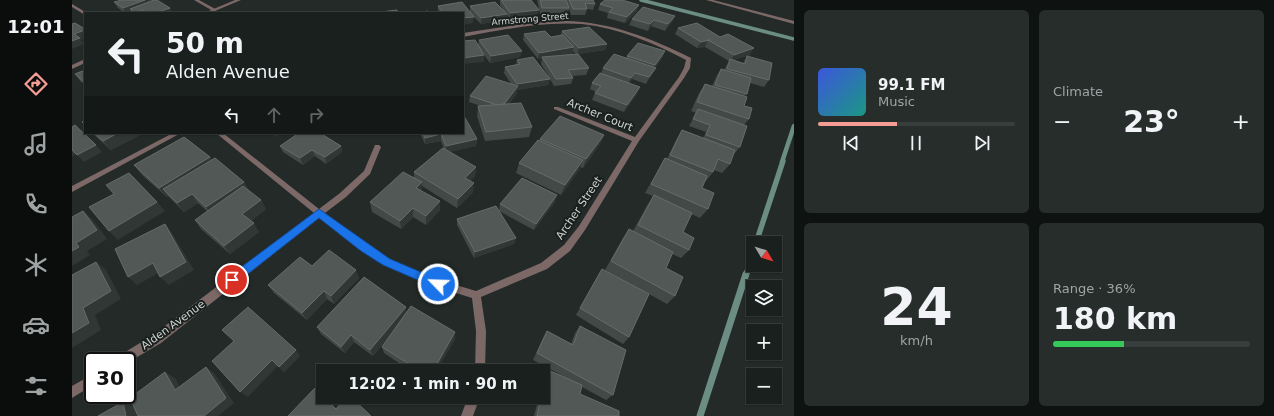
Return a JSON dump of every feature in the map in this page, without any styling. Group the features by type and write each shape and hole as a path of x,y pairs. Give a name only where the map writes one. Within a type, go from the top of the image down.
{"street":[{"path":"196,0 215,10"},
{"path":"209,12 239,0"},
{"path":"708,0 794,23"},
{"path":"72,5 84,13"},
{"name":"Armstrong Street","path":"464,35 545,24 596,24 660,44 689,59"},
{"name":"Archer Street","path":"476,295 544,266 566,248 582,228 636,140 682,77 687,68 689,59"},
{"path":"72,67 84,62"},
{"name":"Archer Court","path":"556,108 636,140"},
{"path":"72,189 176,134"},
{"path":"220,134 319,213 365,248 387,262 438,284 476,295 481,332 480,364"},
{"name":"Alden Avenue","path":"135,352 157,338 343,195 367,172 377,147"},
{"path":"72,392 84,385"},
{"path":"467,416 471,404"}],"building":[{"path":"122,0 145,0 123,8 114,2"},
{"path":"154,0 157,0 170,8 158,12 146,12 143,10 134,12 130,9"},
{"path":"501,0 531,0 539,10 510,13"},
{"path":"540,0 566,0 569,8 542,8"},
{"path":"569,0 593,0 595,4 585,3 587,9 573,9"},
{"path":"605,0 622,0 639,5 627,17 609,12 613,8 600,4"},
{"path":"462,2 474,17 464,18 464,12 442,12 438,6"},
{"path":"495,2 507,14 481,18 470,6"},
{"path":"643,7 675,16 668,24 654,20 650,24 632,19"},
{"path":"397,10 398,12 380,12"},
{"path":"75,23 84,28 84,30 74,34 80,38 72,41 72,24"},
{"path":"697,23 720,37 728,34 754,48 734,55 709,40 701,42 678,28"},
{"path":"589,27 607,44 579,48 562,31"},
{"path":"545,31 551,37 563,35 574,47 539,53 524,34"},
{"path":"508,35 522,51 491,56 479,40"},
{"path":"475,40 484,55 464,58 464,41"},
{"path":"638,43 665,51 655,65 627,56"},
{"path":"578,54 589,68 568,70 573,78 556,79 542,57"},
{"path":"614,54 656,68 649,77 635,73 631,78 603,68"},
{"path":"747,56 772,63 769,80 727,69 730,59 745,64"},
{"path":"533,57 550,79 517,84 505,67 520,64 517,60"},
{"path":"721,69 751,78 747,94 715,85"},
{"path":"84,70 84,82 75,74"},
{"path":"600,73 640,87 627,105 595,93 601,86 592,83"},
{"path":"486,76 518,86 504,104 497,105 470,96"},
{"path":"705,84 747,97 744,106 752,108 749,119 697,102"},
{"path":"521,103 532,127 486,132 478,106"},
{"path":"698,109 747,126 740,147 706,135 710,125 693,119"},
{"path":"464,116 477,139 446,146 441,134 464,134"},
{"path":"560,116 604,135 586,159 540,139"},
{"path":"75,125 96,145 77,155 72,150 72,127"},
{"path":"682,130 735,150 730,164 718,159 713,172 670,155"},
{"path":"95,134 116,134 103,141"},
{"path":"298,134 322,134 341,146 325,157 312,150 300,158 280,146"},
{"path":"423,134 441,134 425,138"},
{"path":"184,137 210,157 159,188 134,165"},
{"path":"538,140 583,160 565,185 519,163"},
{"path":"443,148 476,167 465,178 474,183 458,199 414,172"},
{"path":"215,158 244,182 206,207 192,194 177,203 163,189"},
{"path":"665,158 707,176 702,188 714,193 708,209 651,184"},
{"path":"403,172 422,182 416,188 440,201 426,216 413,208 400,221 370,202"},
{"path":"129,173 157,202 109,231 89,207 114,194 106,185"},
{"path":"522,178 557,195 536,224 500,204"},
{"path":"243,186 261,200 242,214 254,223 224,246 195,220"},
{"path":"654,195 692,213 683,232 694,238 689,250 638,225"},
{"path":"496,206 516,238 475,252 457,219"},
{"path":"83,211 97,230 76,243 79,247 72,251 72,217"},
{"path":"165,224 186,262 160,277 153,263 128,277 115,249"},
{"path":"629,229 673,252 666,268 683,277 675,296 611,261"},
{"path":"329,250 356,270 331,296 324,291 302,313 268,285 300,257 312,266"},
{"path":"96,262 111,291 83,308 89,323 72,333 72,275"},
{"path":"602,269 649,294 629,337 580,308"},
{"path":"364,277 406,307 370,350 351,335 341,347 317,327"},
{"path":"411,306 455,332 437,364 409,364 382,347"},
{"path":"248,307 296,350 279,367 272,360 240,392 212,361 234,341 222,330"},
{"path":"580,326 626,350 613,395 537,353 547,331 573,345"},
{"path":"206,367 226,398 204,416 138,416 133,404 136,404 136,394 165,372 175,390"},
{"path":"550,371 582,385 580,394 619,411 619,416 537,416 540,404 550,404"},
{"path":"315,388 316,404 331,404 336,409 340,404 358,404 371,416 288,416"},
{"path":"119,404 123,404 126,416 98,416"}],"waterway":[{"path":"641,0 794,39"},
{"path":"782,162 794,126"},
{"path":"758,236 783,161"},
{"path":"700,416 746,274"}],"route":[{"path":"232,280 319,213 365,248 387,262 438,284"}]}
